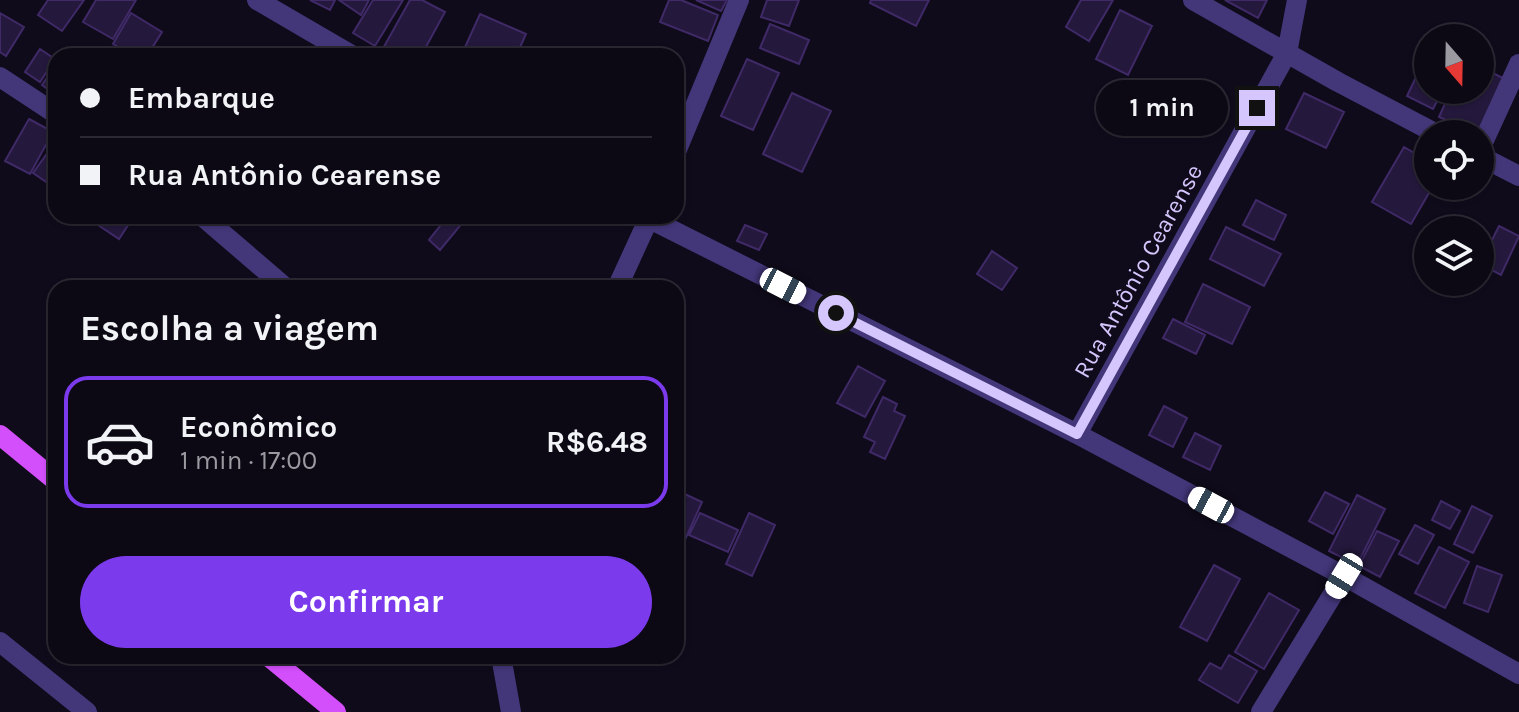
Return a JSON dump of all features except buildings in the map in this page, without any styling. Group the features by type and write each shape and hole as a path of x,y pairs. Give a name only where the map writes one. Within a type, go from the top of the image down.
{"main road":[{"path":"0,435 48,474"},
{"path":"278,664 336,712"}],"street":[{"path":"257,0 339,48"},
{"path":"684,133 739,0"},
{"path":"1193,0 1414,122"},
{"name":"Rua Antônio Cearense","path":"1077,434 1287,53 1297,0"},
{"path":"1493,120 1519,64"},
{"path":"0,77 48,109"},
{"path":"1494,163 1519,176"},
{"path":"211,224 277,280"},
{"path":"620,280 644,224"},
{"path":"661,224 1077,434 1344,576 1519,674"},
{"path":"1261,712 1344,576"},
{"path":"0,642 87,712"},
{"path":"502,664 511,712"}],"route":[{"path":"836,313 1077,434 1257,108"}]}
